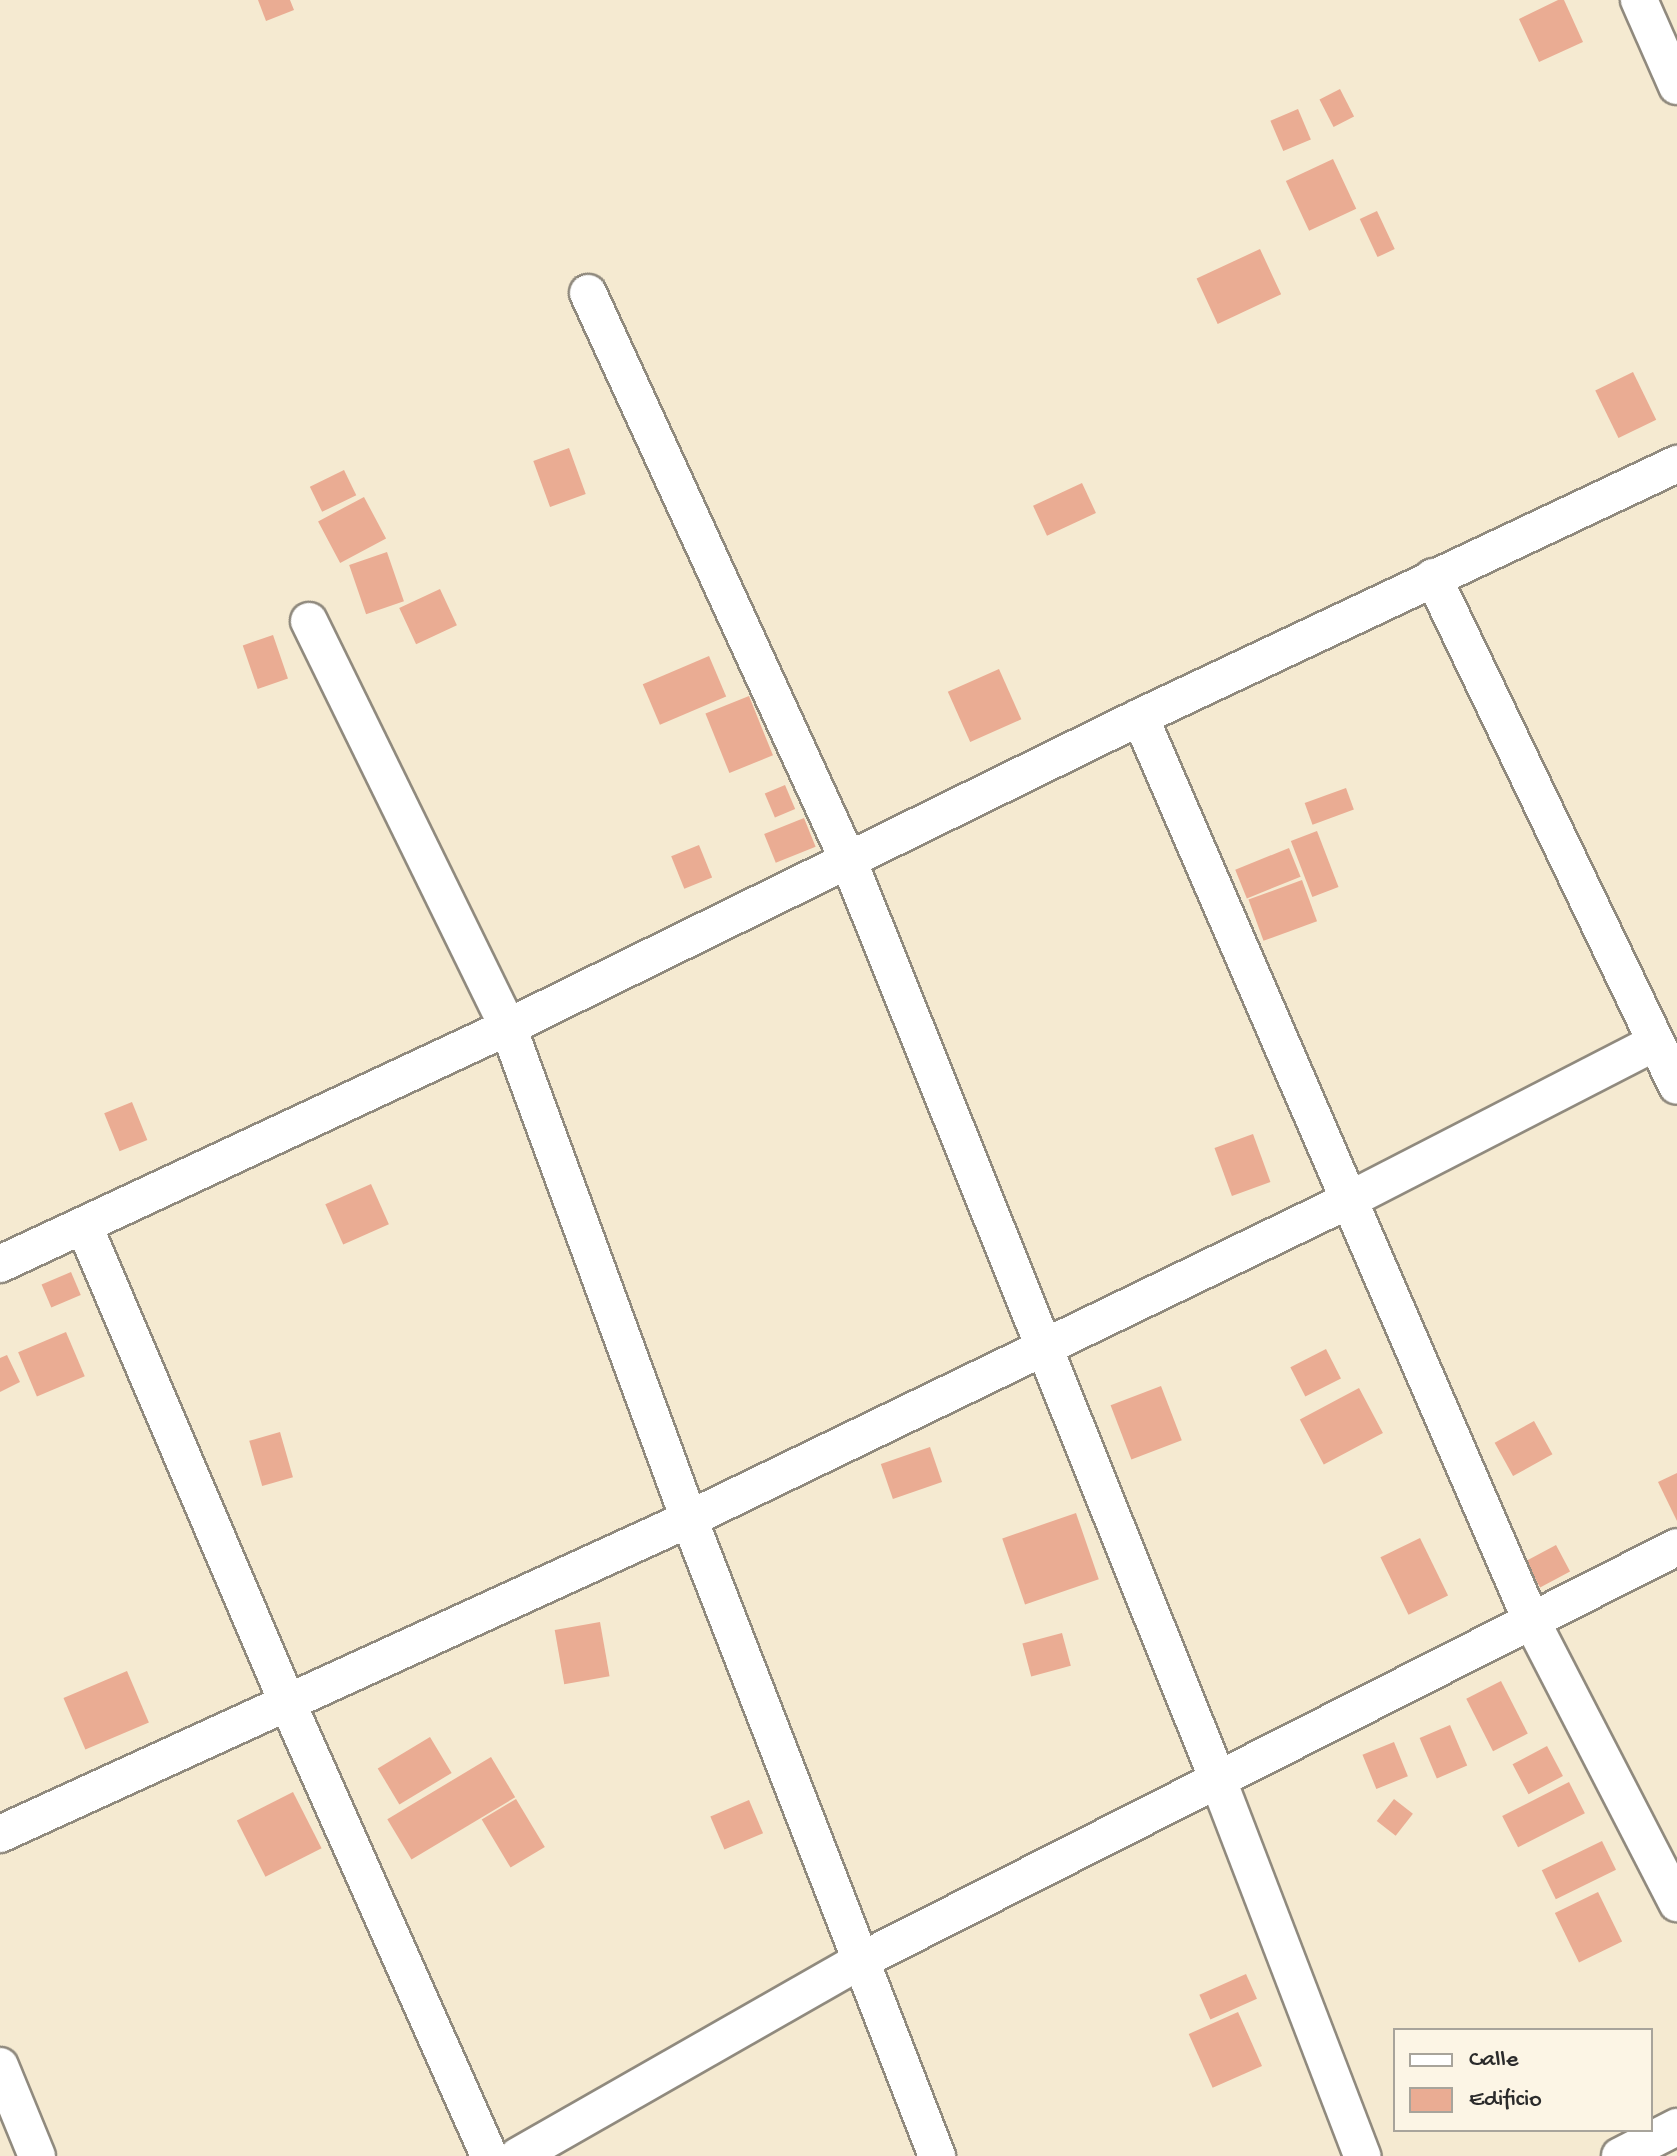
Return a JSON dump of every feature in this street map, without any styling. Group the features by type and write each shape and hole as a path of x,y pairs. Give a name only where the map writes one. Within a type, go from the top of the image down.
{"street":[{"path":"1639,0 1677,86"},
{"path":"588,293 849,862 1041,1349 1218,1780 1362,2156"},
{"path":"0,1264 508,1027 1140,717 1677,464"},
{"path":"1433,577 1677,1086"},
{"path":"309,621 508,1027 689,1519 864,1959 937,2156"},
{"path":"1140,717 1530,1618 1677,1903"},
{"path":"0,1834 689,1519 1347,1201 1654,1043"},
{"path":"84,1226 288,1704 489,2156"},
{"path":"518,2156 864,1959 1530,1618 1677,1547"},
{"path":"0,2066 37,2156"},
{"path":"1620,2156 1677,2127"}],"building":[{"path":"258,0 290,0 294,10 266,21"},
{"path":"1564,0 1583,42 1539,62 1519,19"},
{"path":"1340,89 1354,117 1334,127 1320,99"},
{"path":"1298,109 1311,139 1283,151 1270,121"},
{"path":"1333,159 1356,209 1309,231 1286,181"},
{"path":"1377,211 1395,249 1378,257 1360,219"},
{"path":"1260,249 1281,294 1218,324 1197,279"},
{"path":"1633,372 1656,420 1618,438 1595,390"},
{"path":"569,448 586,494 550,507 533,461"},
{"path":"344,470 356,495 322,512 310,487"},
{"path":"1082,483 1096,513 1047,536 1033,506"},
{"path":"364,497 386,538 340,563 318,521"},
{"path":"387,552 404,601 366,614 349,565"},
{"path":"440,589 457,625 416,644 399,608"},
{"path":"273,635 288,678 258,689 243,645"},
{"path":"709,656 726,697 660,725 643,684"},
{"path":"999,669 1021,719 970,742 948,692"},
{"path":"749,696 773,755 729,773 705,714"},
{"path":"785,785 795,809 775,818 765,794"},
{"path":"1346,788 1354,810 1313,825 1305,803"},
{"path":"804,818 816,847 776,863 764,834"},
{"path":"1317,831 1339,887 1312,897 1291,841"},
{"path":"699,845 712,877 684,889 671,856"},
{"path":"1289,848 1301,877 1247,898 1235,870"},
{"path":"1302,880 1317,921 1263,941 1248,899"},
{"path":"132,1102 147,1140 120,1151 104,1113"},
{"path":"1253,1134 1270,1182 1232,1196 1214,1148"},
{"path":"371,1184 389,1224 343,1245 325,1204"},
{"path":"71,1272 81,1295 51,1308 42,1285"},
{"path":"66,1332 85,1376 37,1397 18,1352"},
{"path":"1326,1349 1341,1378 1305,1397 1290,1367"},
{"path":"7,1355 20,1382 0,1392 0,1358"},
{"path":"1161,1386 1182,1440 1131,1459 1111,1405"},
{"path":"1359,1388 1383,1433 1324,1464 1300,1419"},
{"path":"1534,1421 1552,1454 1513,1476 1495,1443"},
{"path":"280,1432 293,1477 262,1486 249,1441"},
{"path":"930,1447 942,1482 893,1499 881,1464"},
{"path":"1677,1473 1677,1521 1658,1482"},
{"path":"1076,1513 1099,1579 1025,1605 1002,1538"},
{"path":"1420,1538 1448,1596 1409,1615 1380,1557"},
{"path":"1556,1545 1570,1571 1540,1587 1526,1561"},
{"path":"600,1622 610,1676 564,1684 555,1630"},
{"path":"1062,1633 1071,1666 1031,1676 1022,1644"},
{"path":"127,1671 149,1723 85,1750 63,1698"},
{"path":"1501,1681 1528,1734 1493,1751 1466,1699"},
{"path":"1450,1725 1467,1766 1437,1778 1420,1738"},
{"path":"430,1737 452,1773 399,1804 378,1768"},
{"path":"1394,1742 1408,1776 1376,1789 1362,1755"},
{"path":"1547,1746 1563,1776 1529,1794 1513,1764"},
{"path":"491,1757 515,1797 411,1860 387,1819"},
{"path":"1569,1782 1585,1813 1518,1847 1502,1816"},
{"path":"293,1792 322,1848 265,1877 237,1821"},
{"path":"516,1799 545,1847 511,1868 482,1820"},
{"path":"1394,1799 1413,1814 1396,1836 1377,1821"},
{"path":"749,1800 763,1833 724,1850 710,1816"},
{"path":"1602,1841 1616,1870 1556,1899 1542,1870"},
{"path":"1598,1892 1622,1941 1579,1962 1555,1913"},
{"path":"1246,1974 1257,1999 1210,2019 1199,1995"},
{"path":"1238,2012 1262,2066 1213,2088 1189,2034"}]}
